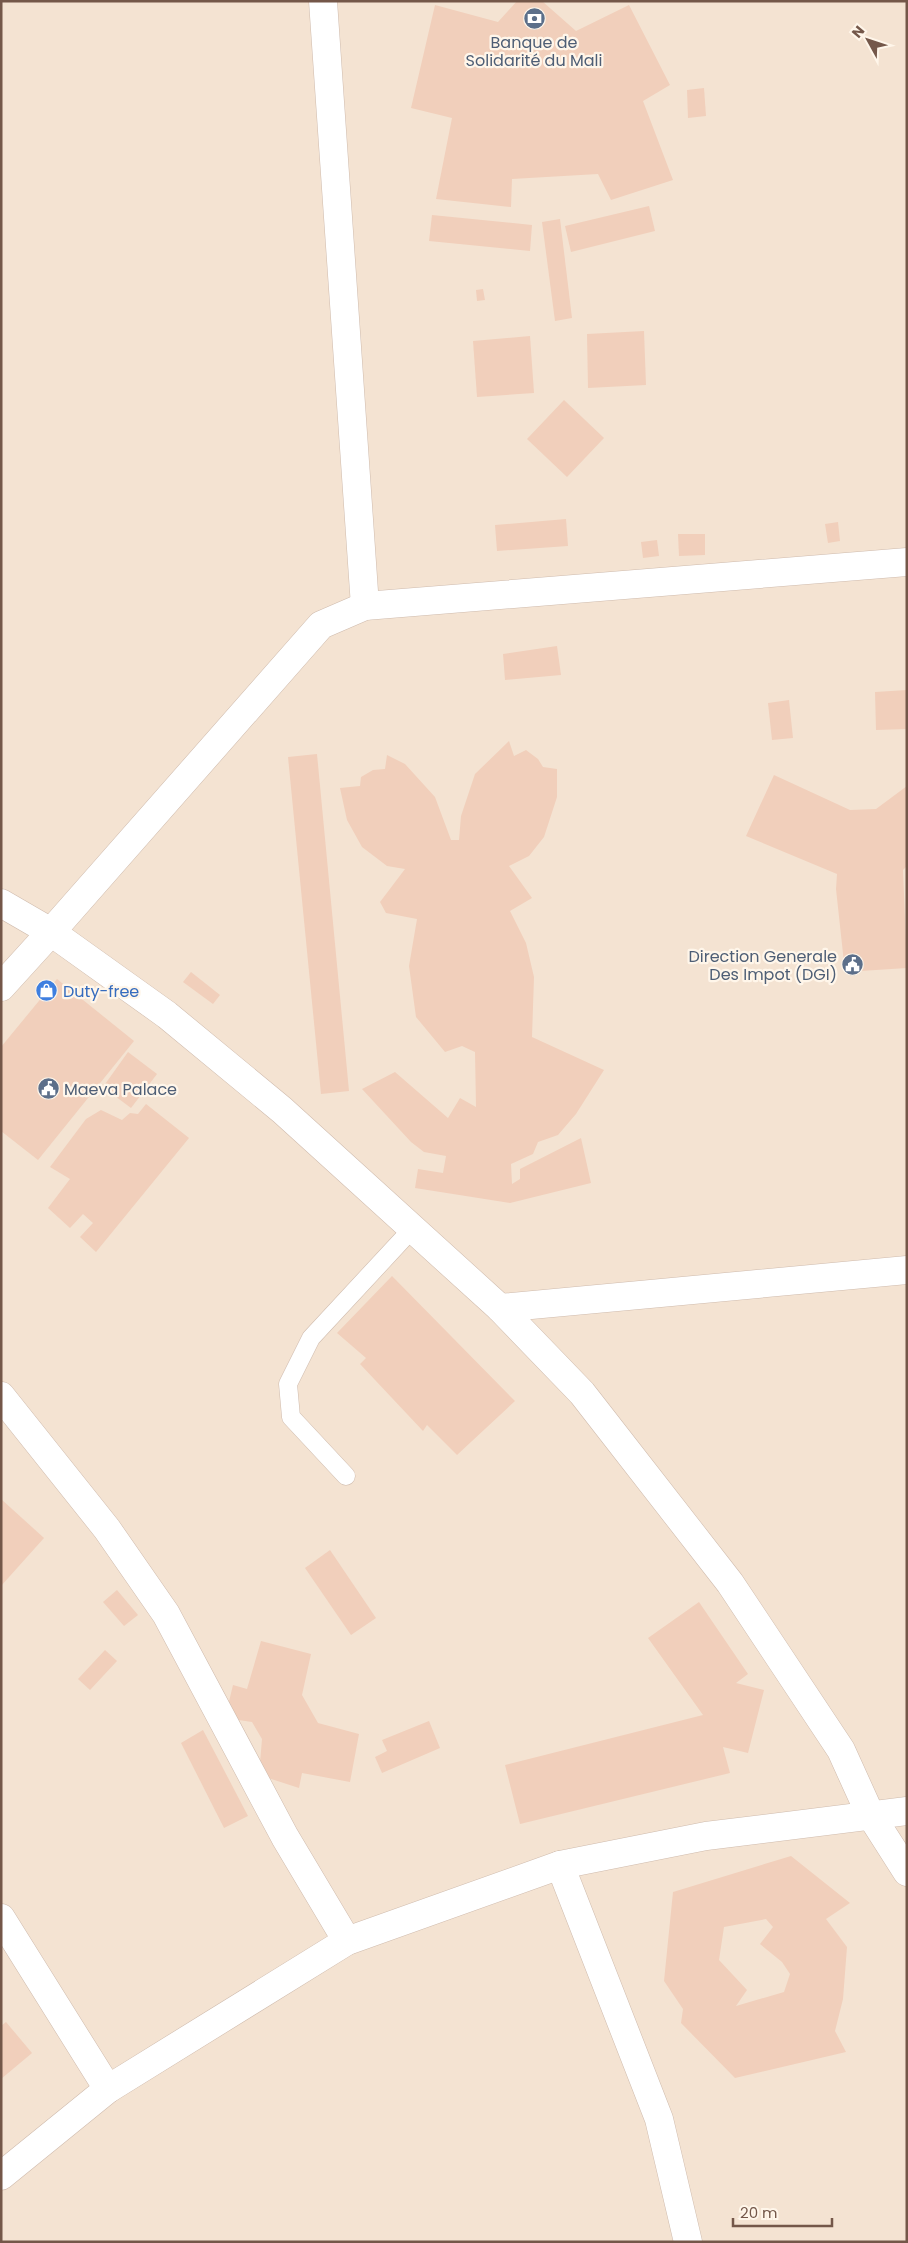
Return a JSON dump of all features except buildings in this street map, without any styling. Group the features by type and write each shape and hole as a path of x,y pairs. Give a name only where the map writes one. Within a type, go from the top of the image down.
{"street":[{"path":"323,1 365,606"},
{"path":"1,986 52,932 321,625 365,606 907,562"},
{"path":"1,903 52,932 167,1015 282,1110 500,1308 582,1392 730,1583 841,1750 870,1814 907,1872"},
{"path":"500,1308 907,1270"},
{"path":"1,1396 107,1529 166,1614 285,1837 347,1941"},
{"path":"1,2176 108,2089 347,1941 560,1865 706,1836 870,1814 907,1811"},
{"path":"560,1865 659,2119 688,2242"},
{"path":"1,1918 108,2089"}],"lane":[{"path":"346,1476 291,1417 288,1384 311,1338 413,1228"}],"shaded area":[{"path":"1,1 907,1 907,2242 1,2242"}],"place":[{"name":"Banque de Solidarité du Mali","path":"534,18"},
{"name":"Direction Generale Des Impot (DGI)","path":"853,965"},
{"name":"Duty-free","path":"47,991"},
{"name":"Maeva Palace","path":"48,1089"}]}
